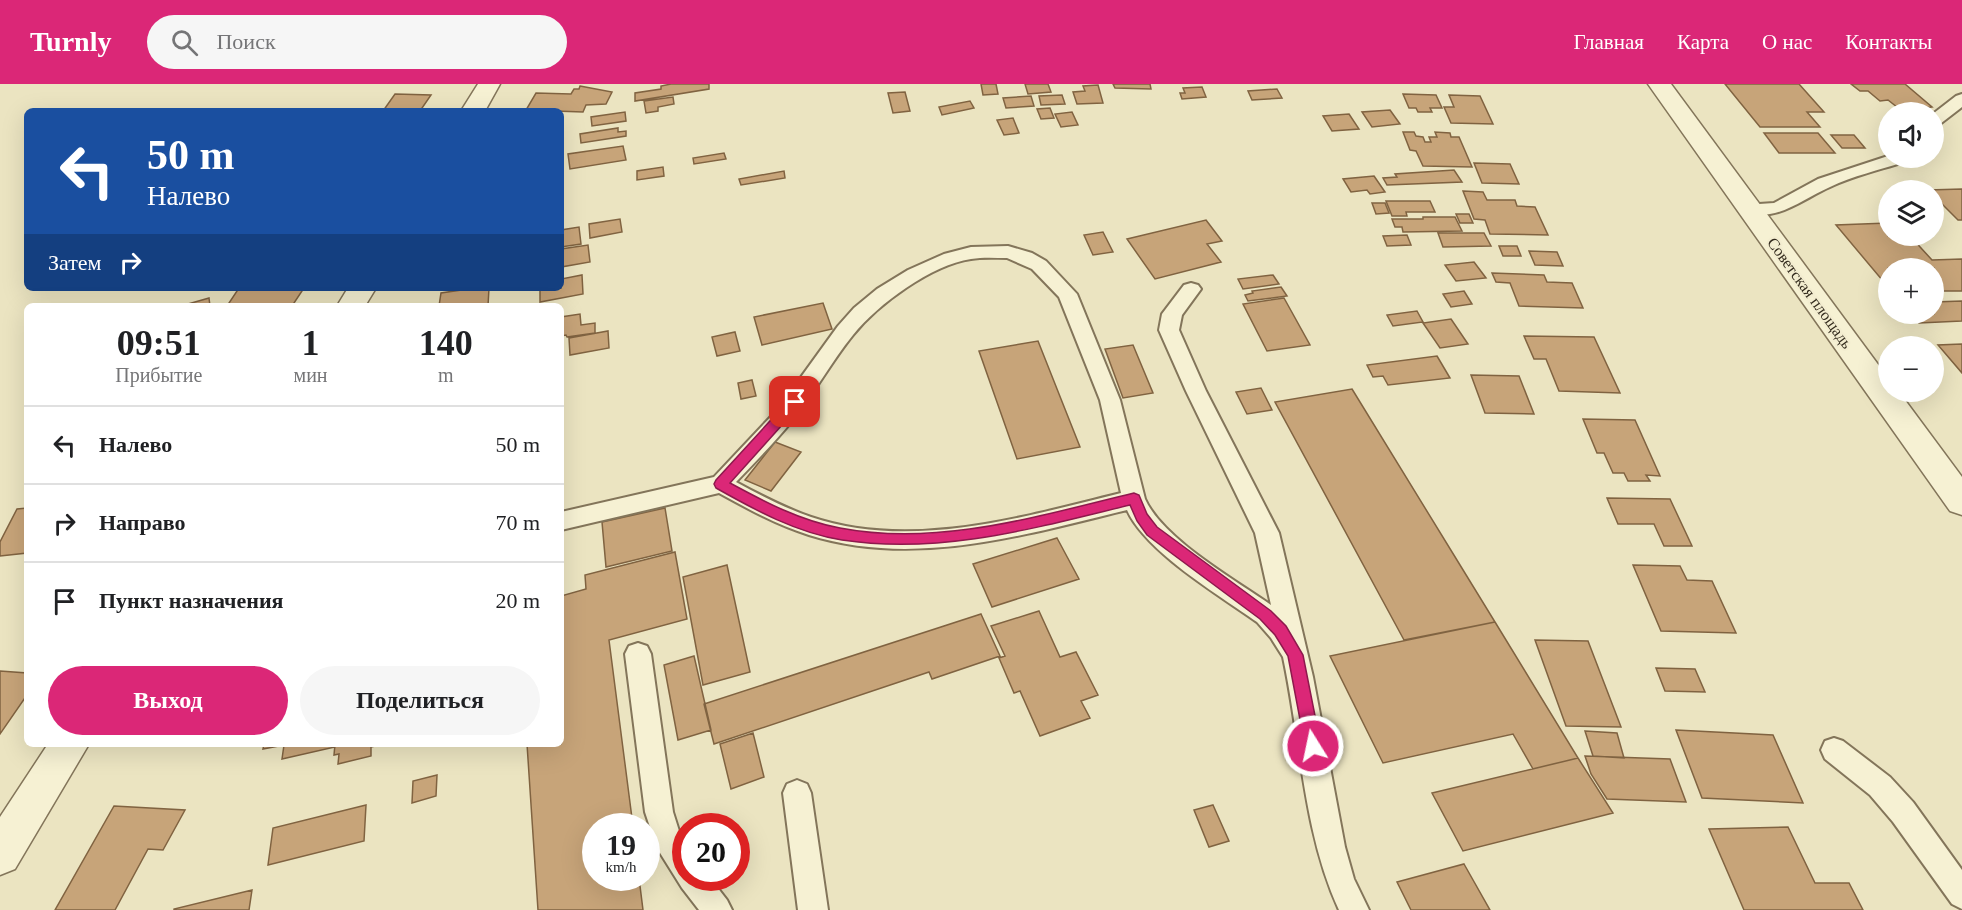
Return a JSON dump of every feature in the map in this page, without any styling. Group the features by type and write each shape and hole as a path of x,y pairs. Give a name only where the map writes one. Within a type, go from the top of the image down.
{"street":[{"path":"474,108 489,84"},
{"name":"Советская площадь","path":"1659,84 1962,502"},
{"path":"0,854 68,747"}],"lane":[{"path":"1944,113 1962,99"},
{"path":"1750,209 1777,208 1824,183 1878,165"},
{"path":"564,520 721,484 785,415 845,331 861,313 884,294 934,264 971,253 993,251 1025,257 1039,264 1067,294 1110,400 1134,499 1142,517 1152,531 1266,615 1280,630 1295,655"},
{"path":"1191,289 1172,314 1169,330 1196,391 1267,533 1295,655 1331,847 1341,882 1354,910"},
{"path":"721,484 763,507 812,527 841,534 900,540 969,536 1004,530 1134,499"},
{"path":"638,654 660,812 666,838 672,847"},
{"path":"1834,750 1880,786 1903,812 1962,894"},
{"path":"796,793 813,910"},
{"path":"702,891 717,910"}],"building":[{"path":"709,84 709,89 635,101 635,93 661,89 661,86"},
{"path":"981,84 996,84 998,94 983,95"},
{"path":"1025,84 1048,84 1051,92 1028,94"},
{"path":"1113,84 1150,84 1151,89 1115,88"},
{"path":"1725,84 1799,84 1824,112 1807,112 1820,127 1760,127"},
{"path":"1851,84 1905,84 1926,102 1880,101 1868,91 1860,91"},
{"path":"1098,85 1103,103 1077,104 1073,92 1085,91 1083,86"},
{"path":"580,86 612,92 606,104 586,105 583,112 564,111 564,108 527,108 536,93 571,94 574,89 579,89"},
{"path":"1202,87 1206,97 1182,99 1180,93 1185,93 1183,88"},
{"path":"1277,89 1282,98 1252,100 1248,91"},
{"path":"905,92 910,111 893,113 888,93"},
{"path":"395,94 431,95 422,108 385,108"},
{"path":"1403,94 1436,95 1442,108 1430,108 1432,112 1418,112 1416,108 1409,108"},
{"path":"1062,95 1065,104 1041,105 1039,96"},
{"path":"1449,95 1480,96 1493,124 1451,123 1444,107 1454,107"},
{"path":"1031,96 1034,106 1006,108 1003,98"},
{"path":"673,97 674,104 658,107 658,111 646,113 644,101"},
{"path":"970,101 974,108 942,115 939,107"},
{"path":"1050,108 1054,118 1041,119 1037,109"},
{"path":"1390,110 1400,124 1372,127 1362,112"},
{"path":"625,112 626,121 592,126 591,117"},
{"path":"1072,112 1078,125 1061,127 1055,114"},
{"path":"1349,114 1359,129 1332,131 1323,116"},
{"path":"1013,118 1019,133 1004,135 997,120"},
{"path":"618,128 618,132 626,131 626,136 581,143 580,134"},
{"path":"1403,132 1414,132 1416,136 1423,137 1425,142 1431,142 1429,137 1437,137 1435,132 1450,133 1451,137 1459,137 1472,167 1423,166 1416,151 1410,150"},
{"path":"1764,133 1818,133 1835,153 1779,153"},
{"path":"1831,135 1854,135 1865,148 1842,148"},
{"path":"623,146 626,160 570,169 568,154"},
{"path":"724,153 726,159 694,164 693,158"},
{"path":"1474,163 1510,164 1519,184 1482,183"},
{"path":"663,167 664,176 637,180 637,171"},
{"path":"1454,170 1462,182 1387,185 1383,178 1397,177 1395,174"},
{"path":"784,171 785,178 741,185 739,179"},
{"path":"1374,176 1385,192 1370,194 1367,190 1351,192 1343,179"},
{"path":"1962,189 1962,220 1958,220 1944,206 1944,190"},
{"path":"1463,191 1483,192 1487,200 1515,200 1517,206 1535,207 1548,235 1490,234 1485,220 1474,219"},
{"path":"1386,201 1430,201 1435,212 1406,212 1407,216 1392,216"},
{"path":"1372,203 1385,203 1389,213 1376,214"},
{"path":"1456,214 1469,214 1473,223 1460,223"},
{"path":"1423,217 1455,217 1462,231 1403,232 1402,227 1395,227 1392,219 1423,219"},
{"path":"620,219 622,232 590,238 589,224"},
{"path":"1206,220 1222,241 1207,244 1221,262 1155,279 1127,239"},
{"path":"1878,223 1878,246 1919,246 1930,258 1878,258 1878,275 1836,225"},
{"path":"579,227 581,244 564,247 564,230"},
{"path":"1103,232 1113,252 1093,255 1084,235"},
{"path":"1438,233 1484,233 1491,246 1443,247"},
{"path":"1407,235 1411,245 1387,246 1383,236"},
{"path":"588,245 590,262 564,266 564,249"},
{"path":"1499,246 1517,246 1521,256 1503,256"},
{"path":"1529,251 1557,252 1563,266 1535,265"},
{"path":"1962,259 1962,291 1944,291 1944,260"},
{"path":"1474,262 1486,278 1456,281 1445,265"},
{"path":"1492,273 1544,275 1547,282 1572,283 1583,308 1519,306 1510,283 1496,282"},
{"path":"582,275 583,294 540,302 540,291 564,291 564,278"},
{"path":"1273,275 1279,284 1243,289 1238,279"},
{"path":"1281,287 1287,296 1248,301 1245,295 1253,293 1252,291"},
{"path":"237,291 302,291 294,303 229,303"},
{"path":"489,291 488,303 439,303 441,293"},
{"path":"1464,291 1472,304 1451,307 1443,294"},
{"path":"209,298 210,303 192,303"},
{"path":"1284,298 1310,345 1267,351 1243,304"},
{"path":"1962,301 1962,321 1944,322 1944,302"},
{"path":"823,303 832,329 762,345 754,317"},
{"path":"1417,311 1423,322 1393,326 1387,315"},
{"path":"580,314 581,325 595,323 595,333 567,337 564,335 564,317"},
{"path":"1451,319 1468,344 1440,348 1423,323"},
{"path":"608,331 609,348 570,355 569,338"},
{"path":"735,332 740,351 717,356 712,337"},
{"path":"1524,336 1594,337 1620,393 1559,391 1546,359 1534,359"},
{"path":"1038,341 1080,447 1017,459 979,351"},
{"path":"1962,344 1962,373 1944,352 1944,345"},
{"path":"1133,345 1153,393 1123,398 1105,349"},
{"path":"1437,356 1450,378 1388,385 1383,376 1373,377 1367,365"},
{"path":"1471,375 1519,376 1534,414 1485,413"},
{"path":"752,380 756,396 741,399 738,383"},
{"path":"1261,388 1272,410 1247,414 1236,392"},
{"path":"1352,389 1495,622 1404,640 1275,402"},
{"path":"1583,419 1635,420 1660,476 1646,475 1650,481 1628,481 1624,473 1613,473 1604,453 1597,453"},
{"path":"775,442 801,452 771,491 745,480"},
{"path":"1607,498 1670,499 1692,546 1664,546 1654,524 1618,524"},
{"path":"24,508 24,553 0,556 0,542 17,509"},
{"path":"665,508 672,551 606,567 602,522"},
{"path":"1057,538 1079,579 992,607 973,564"},
{"path":"675,552 687,619 609,640 631,813 582,813 582,891 641,891 643,910 538,910 527,747 564,747 564,595 586,589 585,575"},
{"path":"727,565 750,672 703,685 683,577"},
{"path":"1633,565 1680,566 1687,580 1712,581 1736,633 1661,631"},
{"path":"1039,611 1060,657 1076,652 1098,695 1081,701 1090,718 1040,736 1020,691 1014,693 999,658 1005,656 991,626"},
{"path":"981,614 1000,656 932,679 929,672 714,744 704,704"},
{"path":"1495,622 1578,758 1533,769 1513,734 1383,763 1330,656"},
{"path":"1535,640 1588,641 1621,727 1566,726"},
{"path":"694,656 711,730 678,740 664,665"},
{"path":"1656,668 1695,669 1705,692 1665,691"},
{"path":"0,671 24,673 24,699 0,734"},
{"path":"1676,730 1773,735 1803,803 1702,798"},
{"path":"1585,731 1617,733 1624,758 1593,756"},
{"path":"753,733 764,777 731,789 720,744"},
{"path":"284,747 335,747 282,759"},
{"path":"335,747 371,747 371,756 338,764 339,754 334,755"},
{"path":"1585,756 1670,759 1686,802 1607,799 1591,774"},
{"path":"1578,758 1613,813 1463,851 1432,793"},
{"path":"437,775 436,796 412,803 413,781"},
{"path":"366,805 364,841 268,865 273,828"},
{"path":"1213,805 1229,841 1209,847 1194,810"},
{"path":"114,806 185,810 163,850 148,849 115,910 55,910"},
{"path":"1788,827 1815,883 1849,883 1863,910 1744,910 1709,829"},
{"path":"1464,864 1490,910 1411,910 1397,882"},
{"path":"252,890 249,910 174,910 174,909"}],"route":[{"path":"795,402 721,484 763,507 812,527 841,534 900,540 969,536 1004,530 1134,499 1142,517 1163,541 1266,615 1280,630 1295,655 1313,746"}]}
